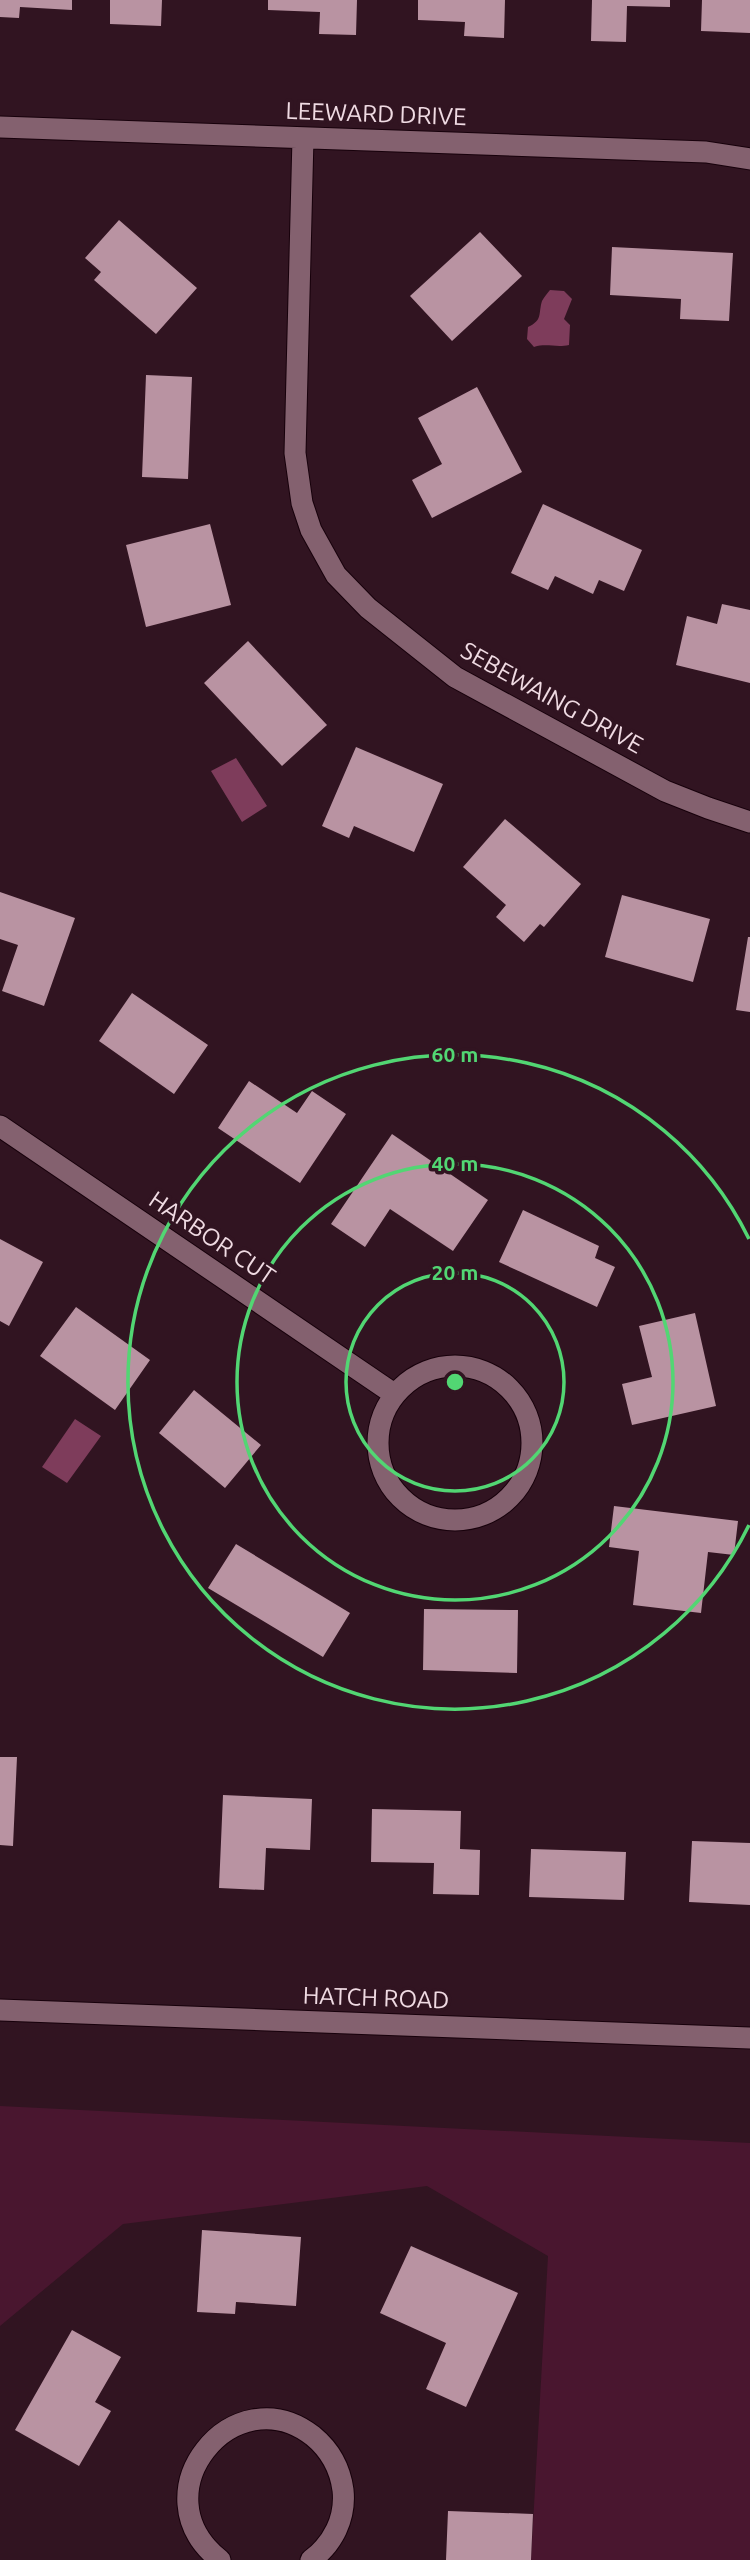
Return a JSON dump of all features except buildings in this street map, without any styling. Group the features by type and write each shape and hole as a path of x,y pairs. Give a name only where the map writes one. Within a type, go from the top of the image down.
{"street":[{"name":"LEEWARD DRIVE","path":"0,127 706,152 750,159"},
{"name":"SEBEWAING DRIVE","path":"303,138 295,453 302,503 324,555 344,583 368,608 456,677 665,791 750,822"},
{"name":"HARBOR CUT","path":"0,1126 394,1394"},
{"path":"452,1365 475,1367 504,1383 525,1408 532,1429 532,1452 527,1473 515,1492 499,1507 479,1516 457,1520 435,1518 414,1509 397,1495 385,1477 378,1456 377,1434 383,1412 394,1394 411,1378 430,1369 452,1365"},
{"name":"HATCH ROAD","path":"0,2010 750,2038"},
{"path":"220,2560 197,2535 190,2516 187,2496 190,2476 198,2457 211,2441 227,2429 246,2422 267,2420 287,2423 306,2431 322,2443 334,2460 341,2479 344,2499 341,2519 332,2538 311,2560"}],"shaded area":[{"path":"550,290 564,291 572,299 564,319 570,325 569,345 534,347 527,339 528,327 538,319 542,301"},
{"path":"236,758 267,806 242,822 211,771"},
{"path":"75,1419 101,1436 67,1483 42,1467"},
{"path":"0,2106 750,2143 750,2560 531,2560 548,2256 427,2186 123,2224 0,2326"}]}
